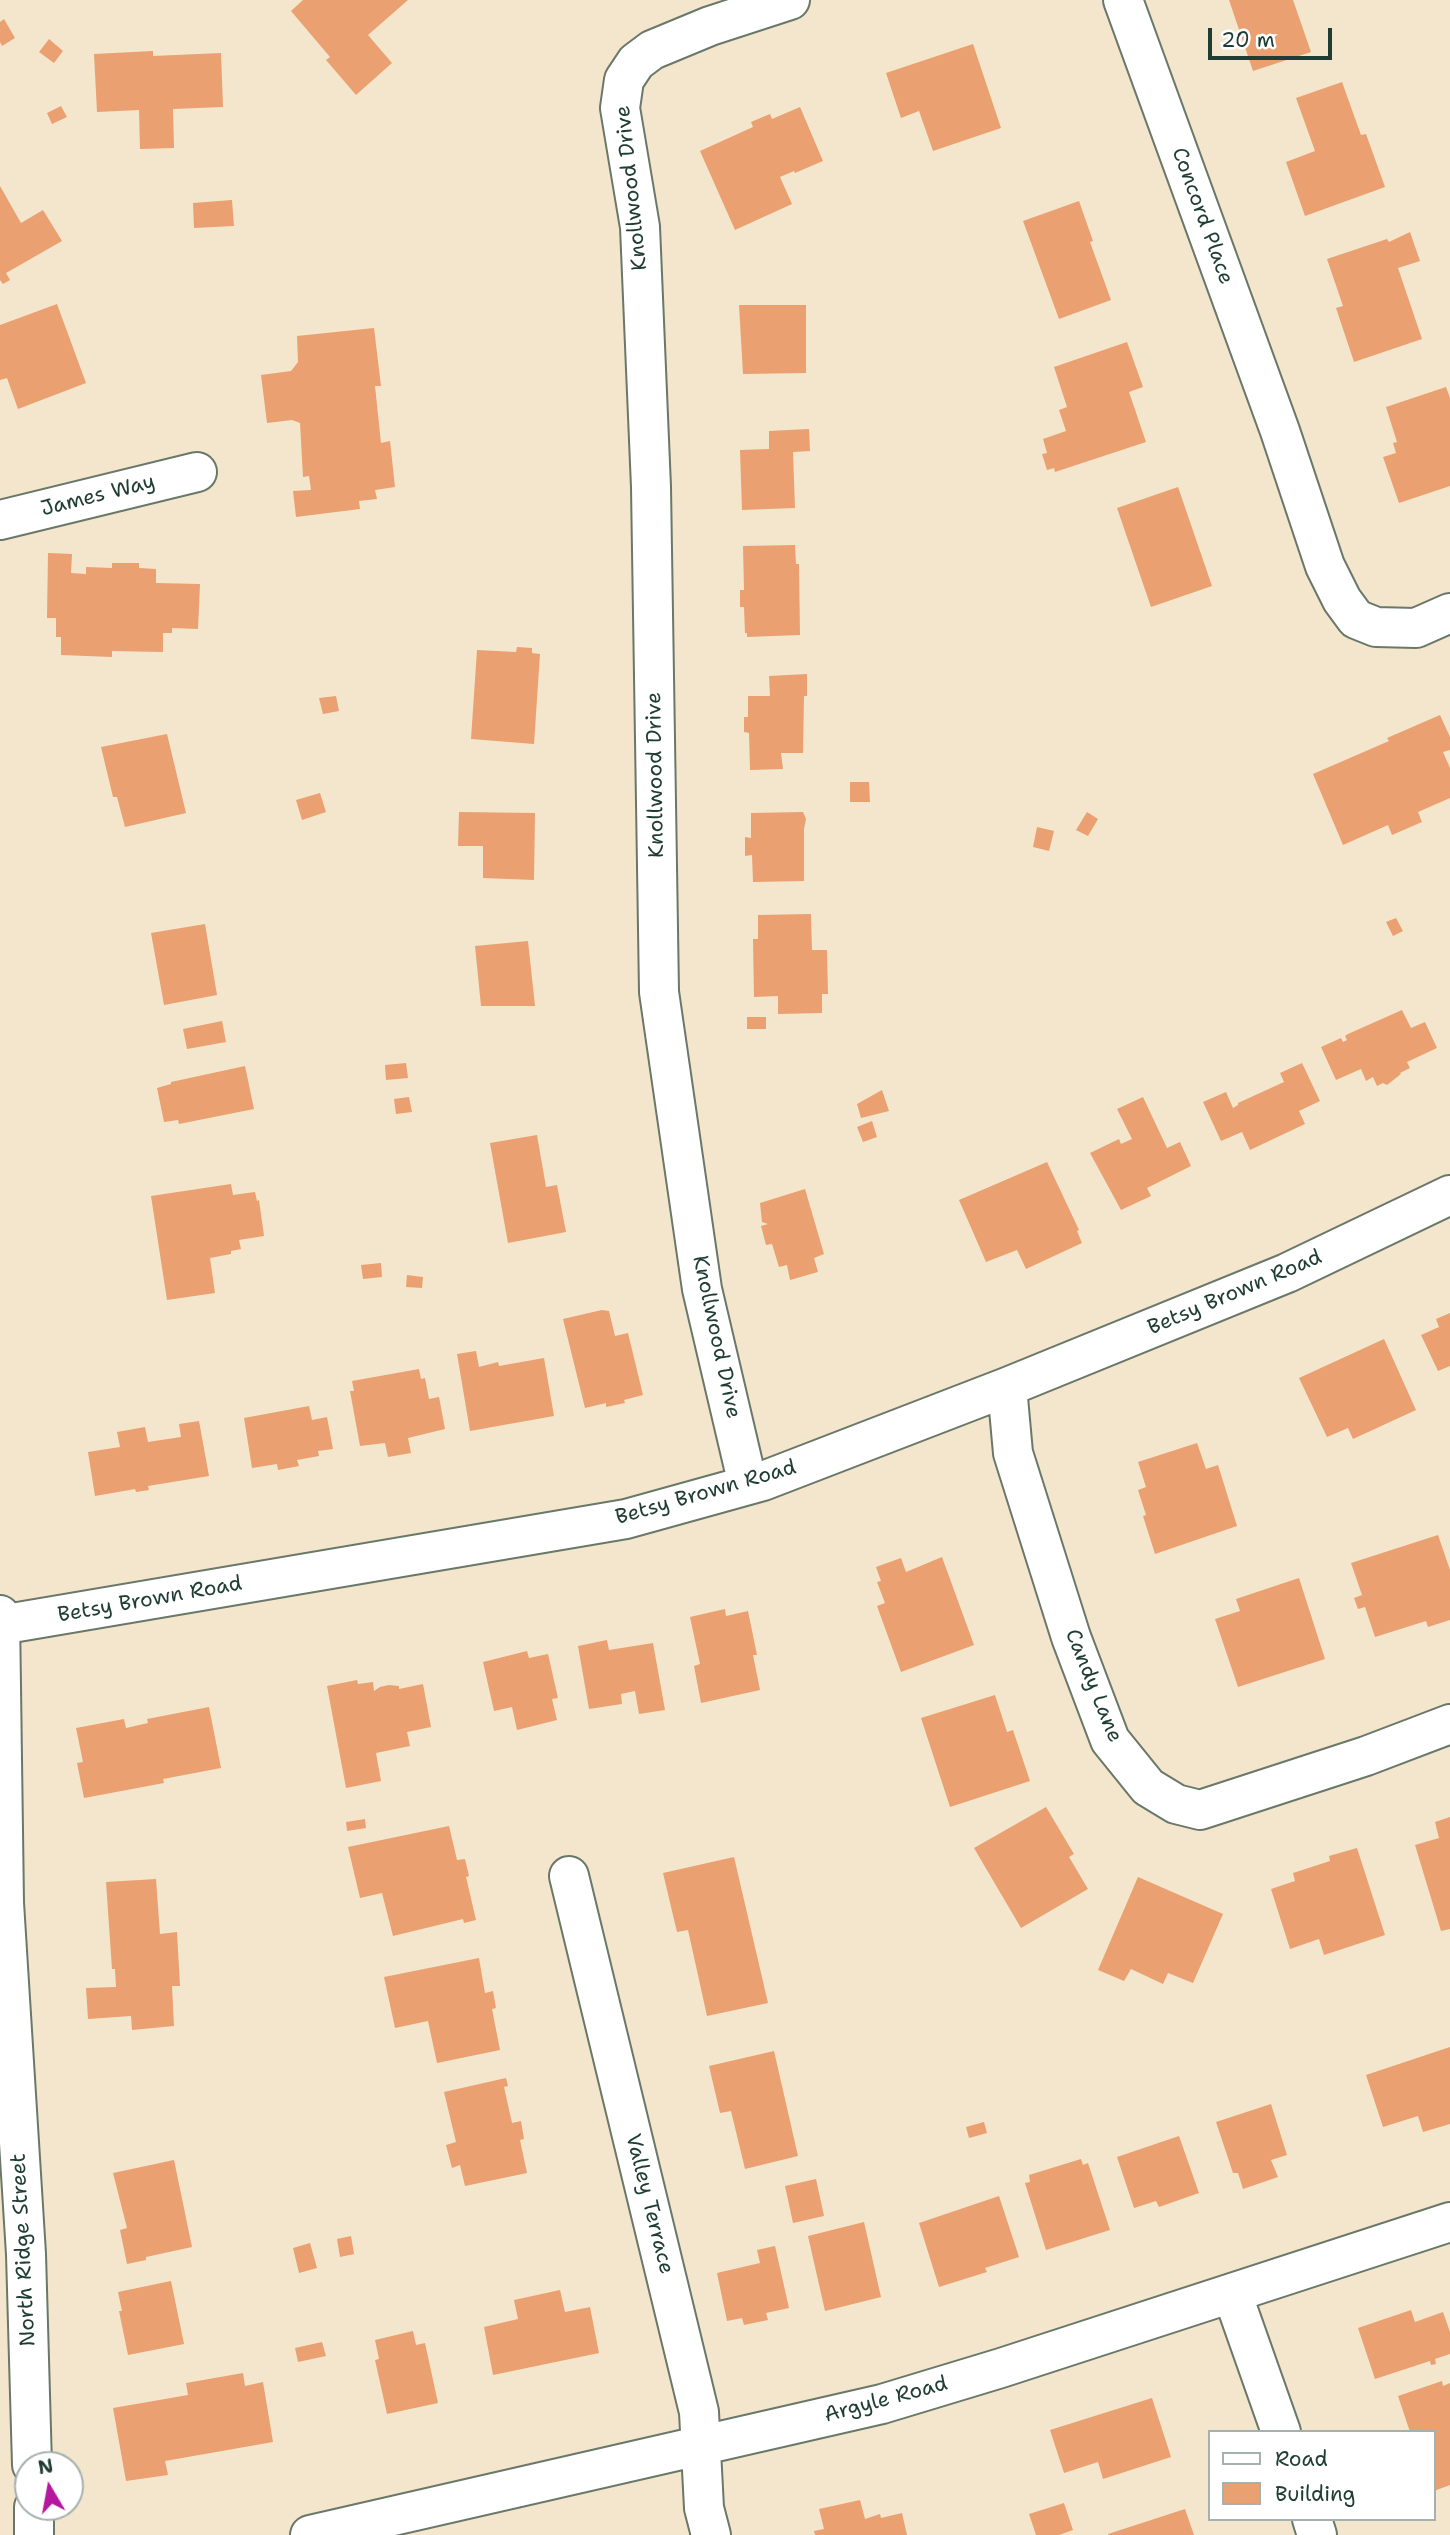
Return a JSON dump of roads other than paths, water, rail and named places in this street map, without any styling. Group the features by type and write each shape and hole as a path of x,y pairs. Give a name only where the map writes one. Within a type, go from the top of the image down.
{"street":[{"name":"Knollwood Drive","path":"748,1485 702,1289 659,992 651,486 640,227 621,108 624,80 636,62 652,50 710,26 790,0"},
{"name":"Concord Place","path":"1124,0 1280,431 1325,566 1342,600 1356,619 1376,627 1416,628 1450,613"},
{"name":"James Way","path":"0,520 197,472"},
{"name":"Betsy Brown Road","path":"0,1625 626,1519 748,1485 1007,1387 1287,1273 1450,1195"},
{"name":"Candy Lane","path":"1007,1387 1013,1453 1071,1637 1110,1740 1147,1787 1176,1804 1200,1810 1366,1756 1450,1724"},
{"name":"North Ridge Street","path":"0,1615 4,1903 26,2254 32,2451"},
{"name":"Valley Terrace","path":"569,1876 699,2412 704,2508 711,2535"},
{"name":"Argyle Road","path":"310,2535 882,2404 1450,2222"},
{"path":"1232,2293 1280,2430"}]}
